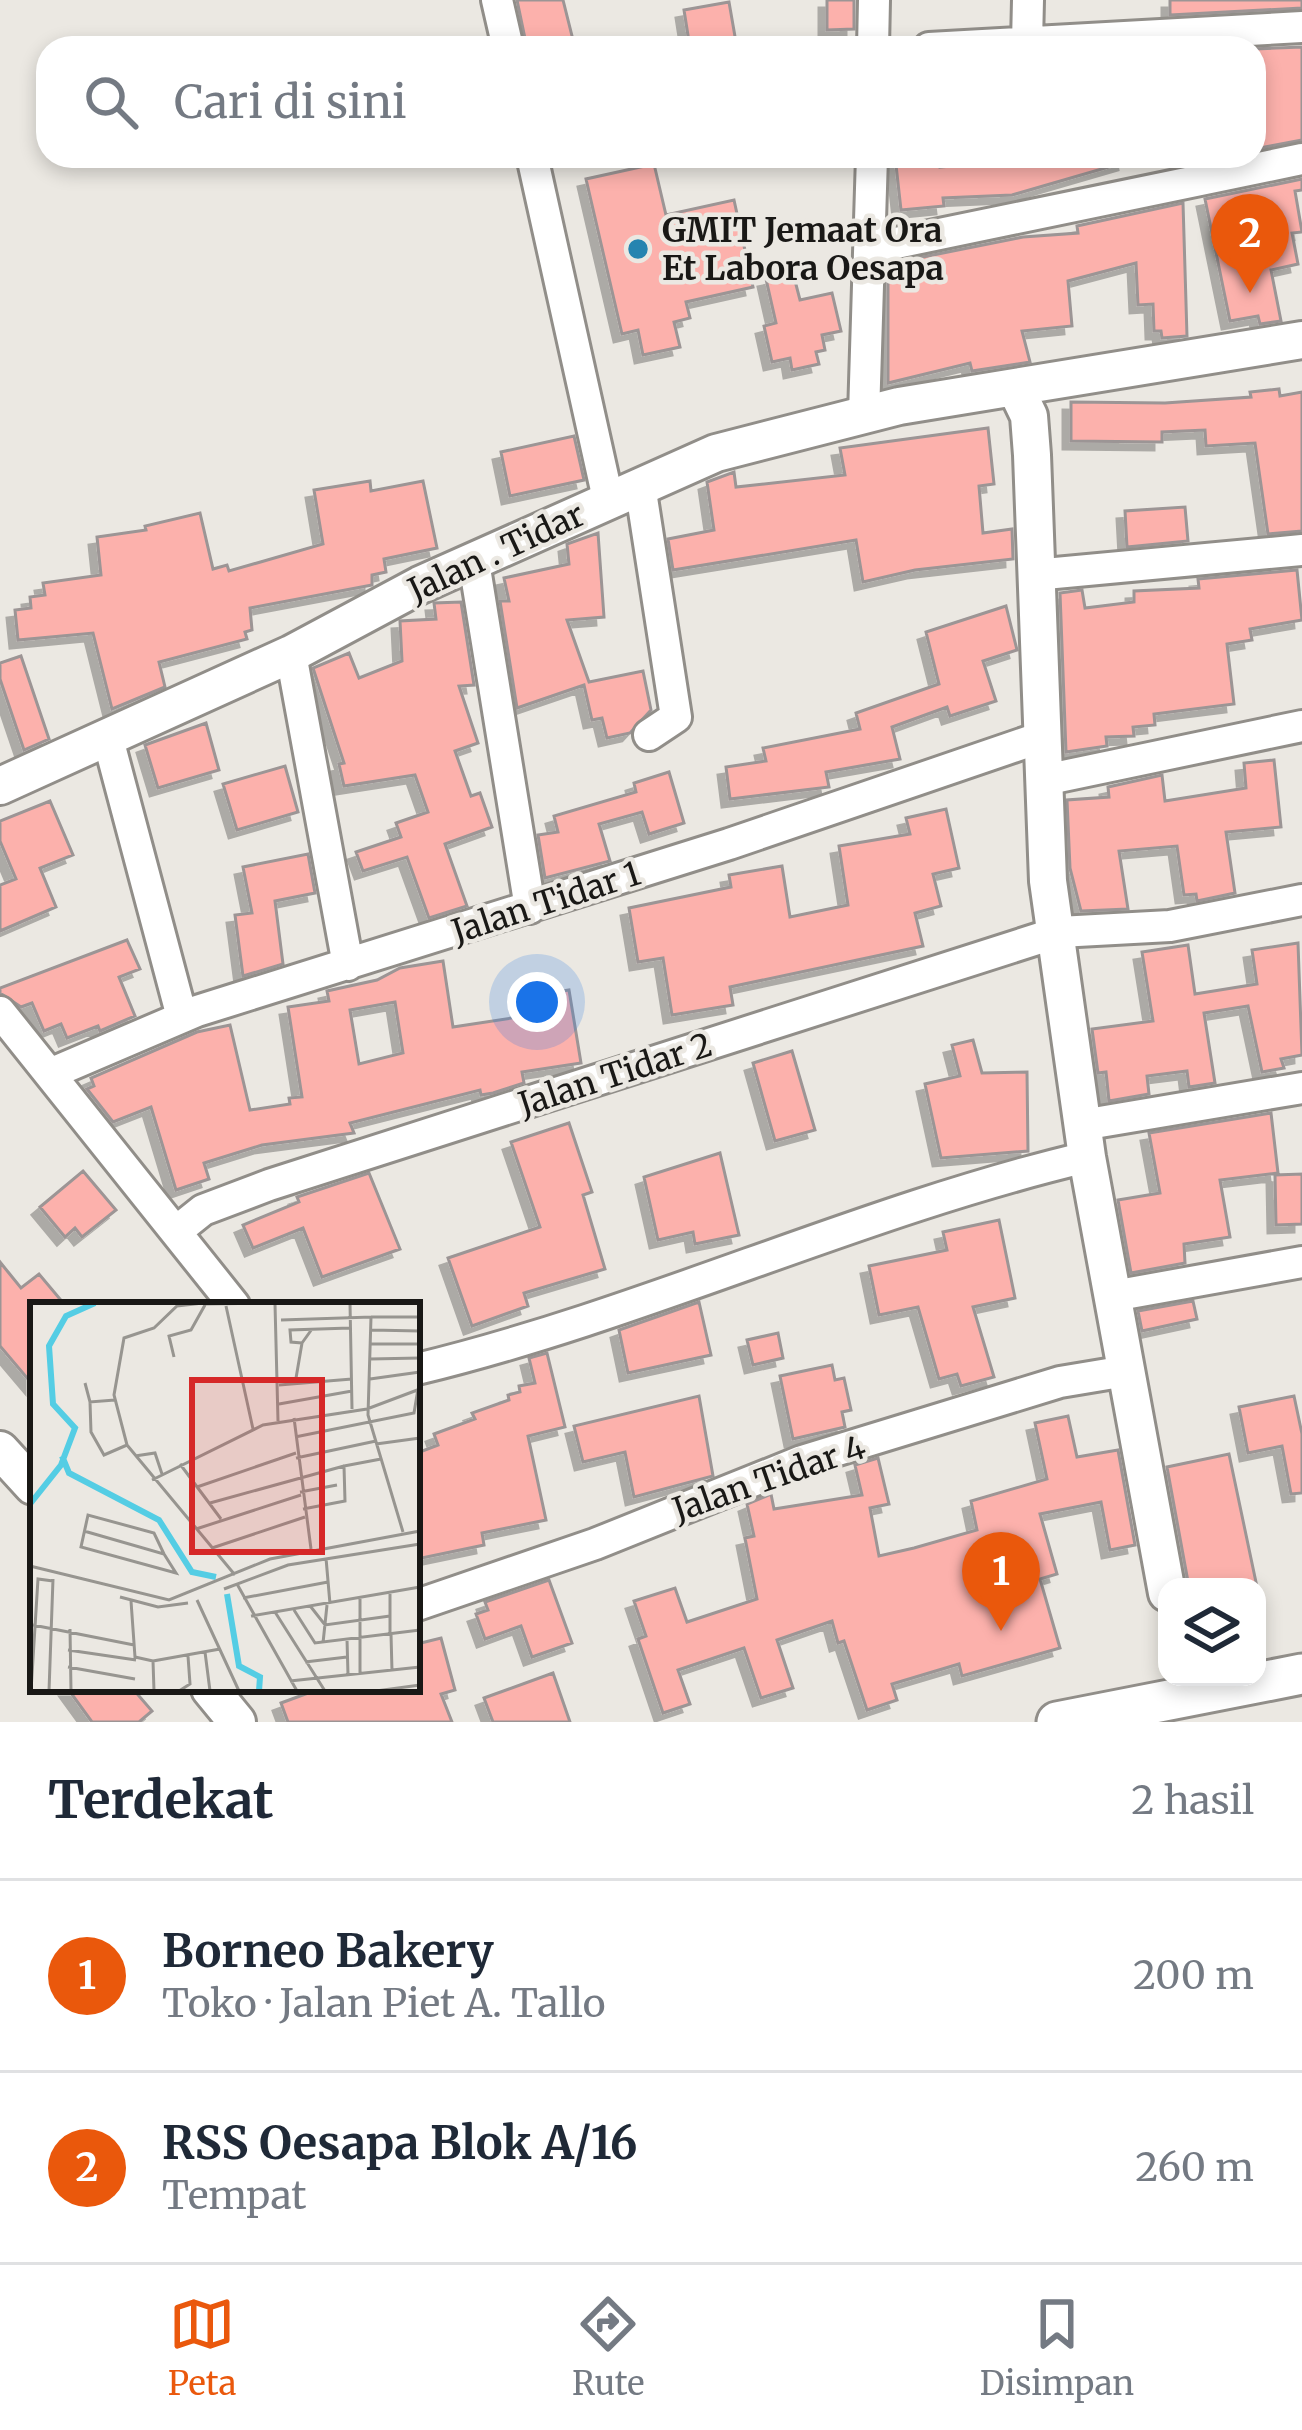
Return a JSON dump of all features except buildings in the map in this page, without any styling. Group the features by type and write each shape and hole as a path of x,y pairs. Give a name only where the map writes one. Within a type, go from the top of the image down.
{"main road":[{"path":"1266,1678 1302,1674"},
{"path":"1057,1722 1187,1686"}],"street":[{"path":"497,0 505,36"},
{"path":"873,36 874,0"},
{"path":"1027,36 1028,0"},
{"path":"1147,36 1302,27"},
{"path":"1266,166 1302,159"},
{"path":"535,168 624,492 676,717 649,735"},
{"path":"864,416 872,168"},
{"path":"872,248 1259,168"},
{"name":"Jalan . Tidar","path":"0,786 716,453 864,416 1302,340"},
{"path":"1016,389 1029,416 1048,881 1059,932 1084,1141 1164,1578"},
{"path":"1034,575 1302,550"},
{"path":"474,562 530,908"},
{"path":"291,654 348,965"},
{"path":"1044,780 1302,726"},
{"path":"107,735 182,1017"},
{"name":"Jalan Tidar 1","path":"52,1073 182,1017 530,908 1042,736"},
{"name":"Jalan Tidar 2","path":"178,1230 203,1210 269,1185 1059,932 1170,926 1302,900"},
{"path":"0,1012 232,1302"},
{"path":"420,1368 784,1253 1084,1141 1302,1088"},
{"path":"1113,1296 1302,1262"},
{"name":"Jalan Tidar 4","path":"420,1604 595,1544 802,1461 1060,1382 1126,1371"},
{"path":"0,1450 30,1483"},
{"path":"212,1692 237,1722"}],"place":[{"name":"GMIT Jemaat Ora Et Labora Oesapa","path":"638,249"},
{"name":"RSS Oesapa Blok A/16","path":"1250,293"},
{"name":"Borneo Bakery","path":"1001,1631"}]}
